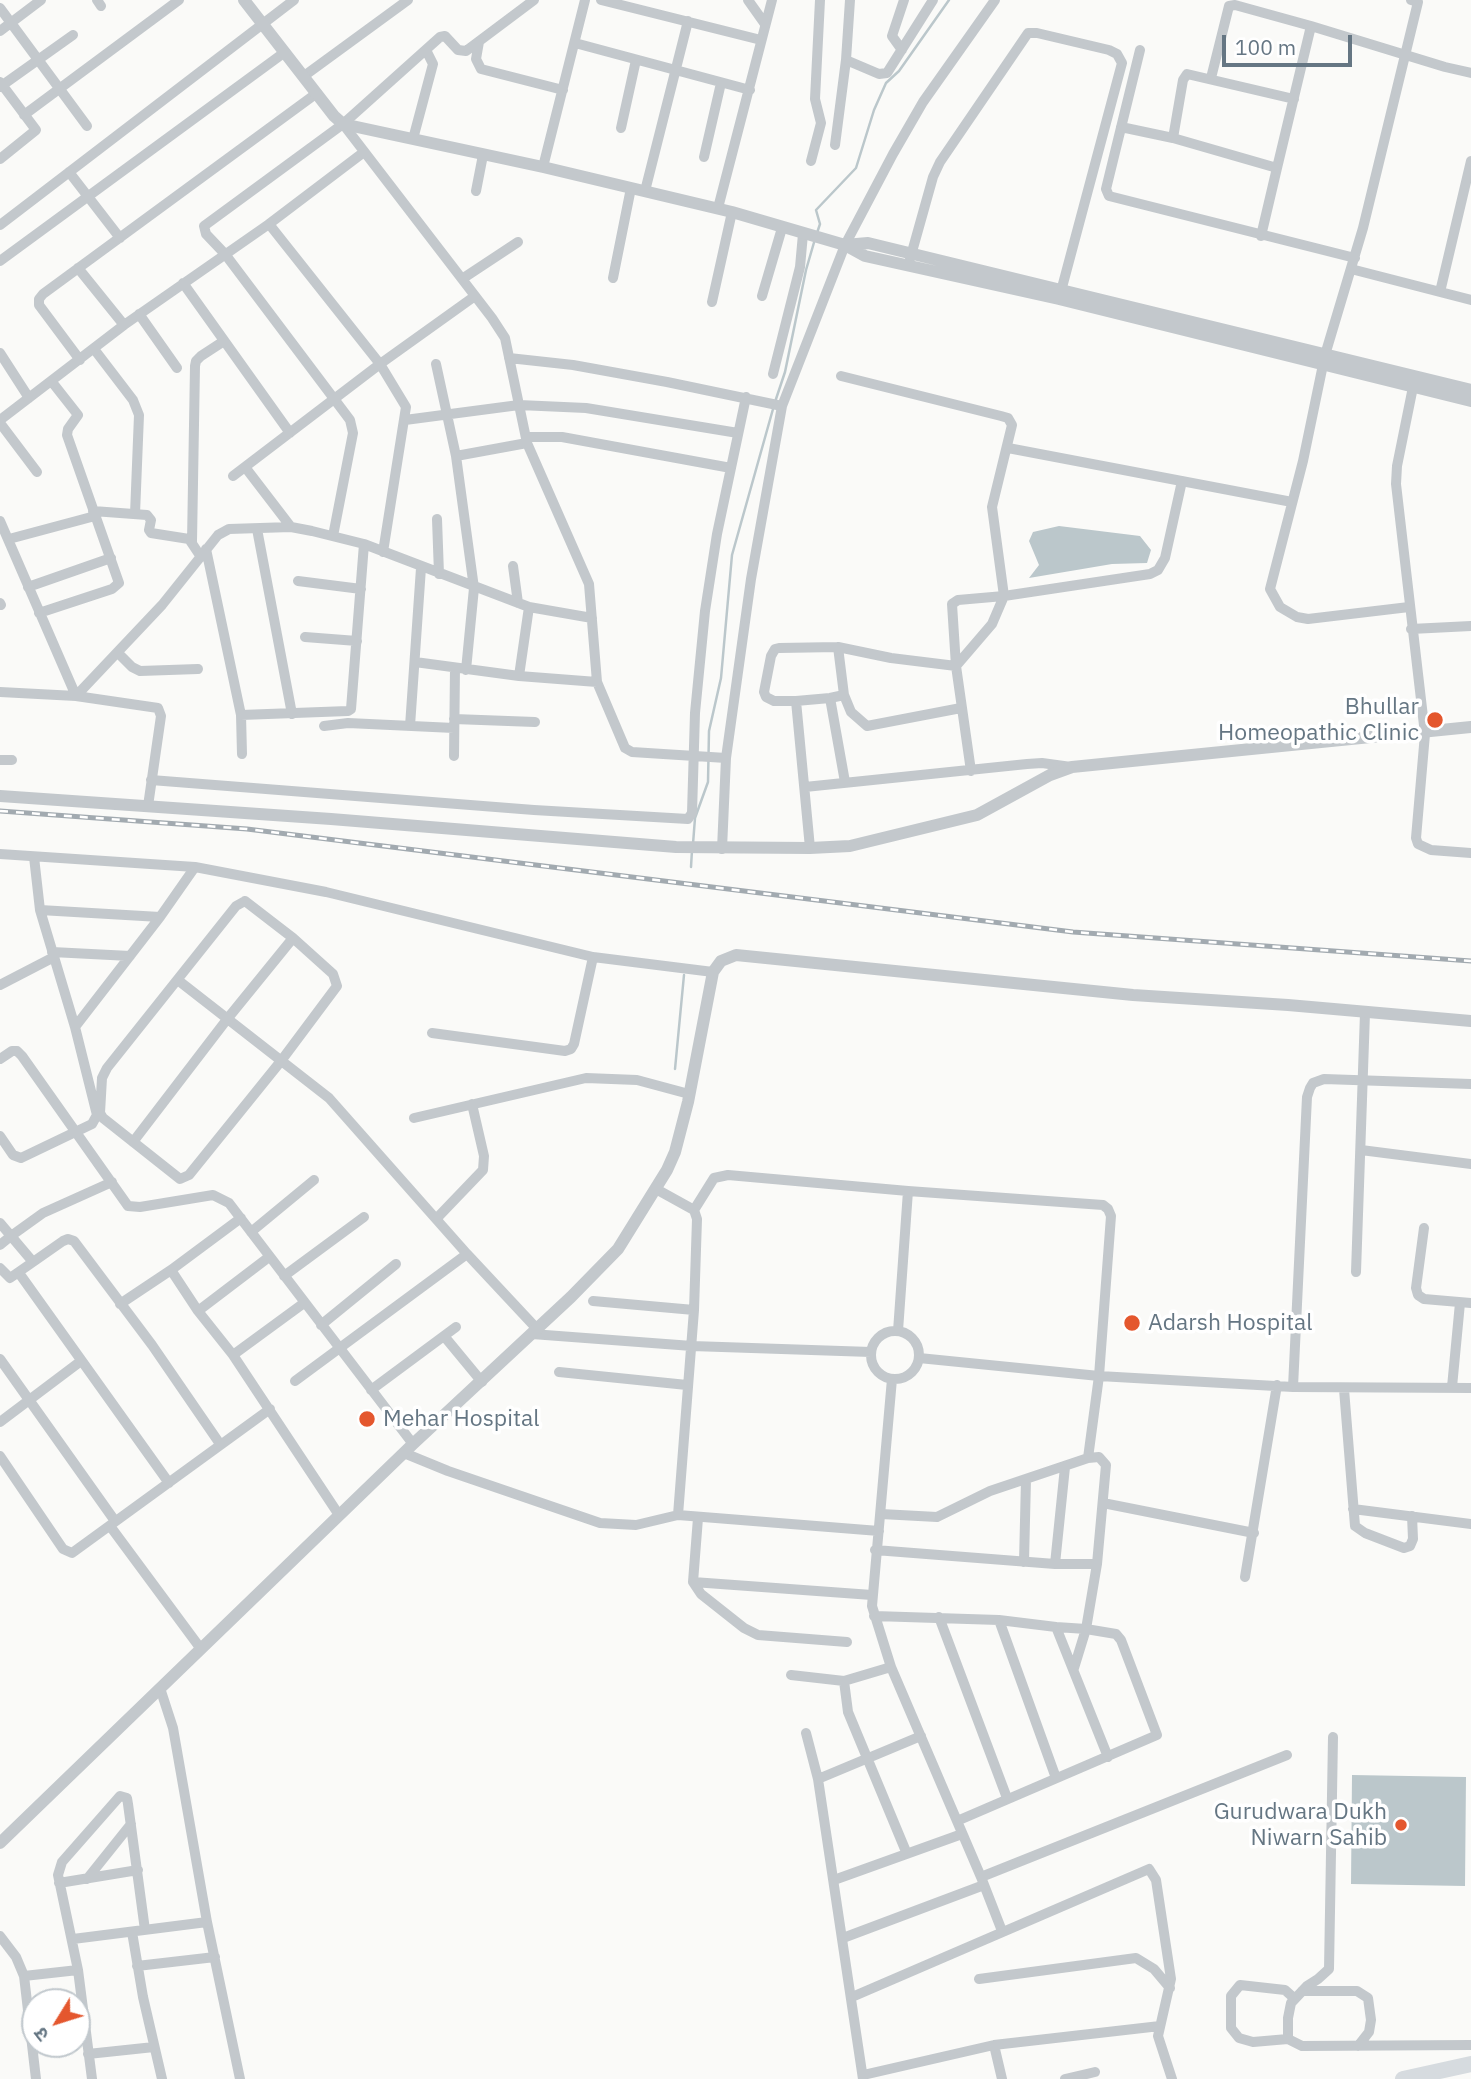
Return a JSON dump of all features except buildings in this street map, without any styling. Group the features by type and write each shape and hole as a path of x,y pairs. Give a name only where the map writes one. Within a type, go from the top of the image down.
{"main road":[{"path":"1403,2079 1471,2064"}],"street":[{"path":"0,31 41,0"},
{"path":"24,115 179,0"},
{"path":"244,0 343,124 505,338 526,440 589,584 597,682 621,740 632,752 721,758"},
{"path":"0,225 294,0"},
{"path":"304,76 408,0"},
{"path":"333,536 353,433 350,420 225,254 206,234 204,226 343,124 443,35 462,52 534,0"},
{"path":"543,167 586,0"},
{"path":"601,0 761,40"},
{"path":"748,0 765,24"},
{"path":"718,208 772,0"},
{"path":"811,161 821,123 816,99 820,0"},
{"path":"835,145 846,60 850,0"},
{"path":"902,50 892,36 904,0"},
{"path":"846,60 883,74 890,70 933,0"},
{"path":"722,849 721,758 753,566 775,404 845,245 910,122 995,0"},
{"path":"1409,607 1308,619 1297,617 1280,607 1273,598 1271,581 1324,360 1354,258 1416,1"},
{"path":"1211,78 1229,6 1236,5 1471,72"},
{"path":"0,8 87,127"},
{"path":"645,191 688,21"},
{"path":"1261,236 1311,26"},
{"path":"909,260 933,177 940,162 1028,33 1037,33 1117,54 1122,64 1060,295"},
{"path":"0,159 36,130 1,85 73,35"},
{"path":"479,42 476,59 481,69 563,90"},
{"path":"575,43 750,90"},
{"path":"413,139 433,64 426,50"},
{"path":"1140,50 1106,189 1109,196 1354,258"},
{"path":"0,261 285,52"},
{"path":"621,128 636,60"},
{"path":"1173,138 1184,77 1191,74 1294,99"},
{"path":"704,157 721,83"},
{"path":"80,360 39,305 38,299 317,93"},
{"path":"343,124 718,208 845,245 864,256 909,260 1324,360 1471,390"},
{"path":"1121,127 1173,138 1277,168"},
{"path":"37,472 0,421 124,325 269,224 363,152"},
{"path":"476,191 483,155"},
{"path":"1440,292 1471,161"},
{"path":"69,172 120,238"},
{"path":"612,278 631,188"},
{"path":"712,302 732,212"},
{"path":"269,224 380,363 406,407 383,552"},
{"path":"762,296 782,228"},
{"path":"773,374 800,267 805,234"},
{"path":"462,279 518,242"},
{"path":"78,268 124,325"},
{"path":"1351,269 1471,300"},
{"path":"183,283 290,433"},
{"path":"233,477 380,363 475,296"},
{"path":"139,314 177,368"},
{"path":"192,541 195,366 201,356 224,341"},
{"path":"94,349 133,400 139,415 135,514"},
{"path":"0,353 29,398"},
{"path":"509,358 572,365 775,404"},
{"path":"1324,360 1471,401"},
{"path":"436,364 456,456 474,588 454,724 454,756"},
{"path":"841,376 1008,418 1012,425 992,516 1004,596 992,624 956,666"},
{"path":"39,613 117,587 119,579 67,435 78,415 52,382"},
{"path":"1413,387 1396,474 1411,629 1425,734 1416,838 1418,844 1431,850 1471,853"},
{"path":"152,780 684,820 691,816 697,756 695,713 705,611 730,468 746,397"},
{"path":"405,419 519,405 629,413 738,433"},
{"path":"456,456 526,440 562,437 730,468"},
{"path":"1008,448 1292,502"},
{"path":"245,467 292,527"},
{"path":"971,771 956,666 952,604 958,600 1004,596 1150,574 1158,570 1165,558 1182,481"},
{"path":"9,539 94,513 150,517 151,533 192,541 203,553 241,715 242,754"},
{"path":"437,519 439,574"},
{"path":"0,521 76,696"},
{"path":"76,696 162,606 223,531 292,527 333,536 364,544 529,607 592,618"},
{"path":"257,529 292,714"},
{"path":"241,715 351,709 364,544"},
{"path":"28,587 111,558"},
{"path":"513,566 518,603"},
{"path":"410,726 421,568"},
{"path":"298,581 361,589"},
{"path":"519,676 529,607"},
{"path":"1411,629 1471,626"},
{"path":"305,637 357,640"},
{"path":"844,695 796,701 774,701 766,697 764,692 772,652 779,648 838,647 891,659 956,666"},
{"path":"838,647 844,695 851,712 867,726 961,708"},
{"path":"118,653 136,670 198,669"},
{"path":"415,662 519,676 597,682"},
{"path":"0,692 76,696 158,708 161,716 148,806"},
{"path":"830,698 845,782"},
{"path":"796,701 810,848"},
{"path":"324,726 348,723 410,726 536,722"},
{"path":"0,796 676,847 810,848 850,846 977,815 1059,771 1072,767 1425,734 1471,727"},
{"path":"0,760 12,760"},
{"path":"805,787 1042,763 1072,767"},
{"path":"0,854 195,867 326,892 593,957 713,972"},
{"path":"0,1136 13,1155 21,1158 95,1122 97,1115 75,1027 40,910 34,857"},
{"path":"75,1027 195,867"},
{"path":"245,901 250,904 293,938 333,974 337,986 281,1061 185,1178 180,1180 108,1123 100,1113 102,1078 107,1068 240,903 245,901"},
{"path":"40,910 160,917"},
{"path":"133,1142 293,938"},
{"path":"0,985 53,954 130,956"},
{"path":"0,1843 409,1448 535,1332 618,1249 656,1189 675,1152 713,972 721,961 736,954 1120,993 1471,1021"},
{"path":"432,1033 555,1050 571,1049 575,1044 593,957"},
{"path":"179,981 335,1104 535,1332 692,1346 871,1352"},
{"path":"1356,1272 1365,1013"},
{"path":"0,1059 12,1051 17,1051 128,1206 140,1207 213,1195 229,1203 371,1390 409,1448 448,1471 600,1522 636,1525 678,1515 879,1531"},
{"path":"414,1118 586,1078 636,1080 689,1094"},
{"path":"1293,1387 1307,1097 1310,1087 1318,1080 1471,1084"},
{"path":"437,1218 483,1170 484,1156 472,1104"},
{"path":"1361,1150 1471,1164"},
{"path":"694,1210 709,1183 721,1175 1103,1205 1111,1216 1099,1376 1088,1458"},
{"path":"251,1232 314,1180"},
{"path":"0,1245 43,1213 112,1182"},
{"path":"656,1189 694,1210 697,1219 692,1346 678,1515"},
{"path":"898,1331 908,1191"},
{"path":"284,1276 364,1217"},
{"path":"120,1304 241,1218"},
{"path":"0,1223 33,1262"},
{"path":"1424,1228 1416,1288 1418,1294 1424,1299 1471,1303"},
{"path":"0,1268 10,1278 63,1241 74,1241 152,1345 220,1444"},
{"path":"295,1381 467,1254"},
{"path":"198,1311 269,1257"},
{"path":"321,1325 396,1264"},
{"path":"170,1270 233,1355 339,1515"},
{"path":"19,1273 169,1483"},
{"path":"593,1301 694,1310"},
{"path":"233,1355 304,1303"},
{"path":"1452,1387 1460,1303"},
{"path":"371,1390 456,1327"},
{"path":"898,1331 912,1338 918,1347 919,1358 910,1374 892,1379 876,1369 871,1352 875,1342 883,1334 898,1331"},
{"path":"444,1336 482,1382"},
{"path":"919,1358 1099,1376 1293,1387 1471,1388"},
{"path":"0,1359 201,1649"},
{"path":"0,1422 81,1361"},
{"path":"559,1371 687,1385"},
{"path":"892,1379 881,1514 875,1550 872,1595 874,1616 891,1667 1002,1931"},
{"path":"1245,1577 1278,1385"},
{"path":"1344,1389 1355,1526 1358,1530 1404,1548 1410,1546 1413,1539 1412,1516"},
{"path":"0,1456 66,1552 72,1553 270,1409"},
{"path":"881,1514 937,1517 990,1491 1088,1458 1099,1457 1106,1465 1097,1564 1086,1629 1074,1668"},
{"path":"1055,1564 1065,1467"},
{"path":"1024,1562 1027,1479"},
{"path":"1103,1503 1254,1533"},
{"path":"1353,1509 1471,1524"},
{"path":"698,1518 693,1582 701,1594 750,1633 847,1642"},
{"path":"875,1550 1055,1564 1097,1564"},
{"path":"693,1582 872,1595"},
{"path":"874,1616 999,1620 1086,1629 1116,1634 1121,1640 1157,1731 1154,1738 957,1821"},
{"path":"939,1616 1007,1798"},
{"path":"999,1620 1056,1778"},
{"path":"1056,1627 1108,1757"},
{"path":"791,1675 844,1681 891,1667"},
{"path":"844,1681 848,1712 906,1854"},
{"path":"160,1689 173,1728 207,1922 240,2079"},
{"path":"806,1733 818,1779 863,2077 995,2045 1160,2026"},
{"path":"818,1779 921,1736"},
{"path":"1288,2039 1291,2003 1329,1969 1333,1737"},
{"path":"843,1938 1287,1755"},
{"path":"79,1988 73,1939 58,1875 62,1862 120,1796 127,1798 145,1930"},
{"path":"87,1879 131,1824"},
{"path":"834,1880 962,1834"},
{"path":"852,1997 1149,1869 1156,1880 1171,1979 1160,2026 1160,2046 1172,2079"},
{"path":"59,1883 138,1870"},
{"path":"73,1939 207,1922"},
{"path":"132,1932 162,2079"},
{"path":"0,1936 16,1957 26,1988"},
{"path":"137,1966 215,1957"},
{"path":"979,1979 1136,1958 1154,1969 1170,1988"},
{"path":"24,1976 78,1970"},
{"path":"1357,2046 1369,2032 1371,2020 1368,1998 1357,1990 1298,1995 1284,1990 1240,1985 1231,1996 1231,2028 1239,2038 1253,2042 1288,2039 1301,2046 1357,2046 1471,2045"},
{"path":"995,2045 1002,2079"},
{"path":"91,2054 154,2047"},
{"path":"35,2058 36,2079"},
{"path":"89,2058 92,2079"},
{"path":"1065,2079 1096,2072"}],"shaded area":[{"path":"1059,526 1140,536 1151,550 1147,563 1112,564 1029,578 1039,565 1029,541 1033,532"},
{"path":"1352,1775 1466,1777 1465,1886 1351,1884"}],"waterway":[{"path":"817,233 820,224 816,210 856,168 874,110 886,83 899,71 949,0"},
{"path":"775,402 785,372 815,239"},
{"path":"693,844 695,818 708,782 709,731 721,678 732,555 773,409"},
{"path":"691,867 692,850"},
{"path":"675,1069 684,975"}],"railway":[{"path":"0,811 247,829 1073,932 1471,961"}],"place":[{"name":"Bhullar Homeopathic Clinic","path":"1435,720"},
{"name":"Adarsh Hospital","path":"1132,1323"},
{"name":"Mehar Hospital","path":"367,1419"},
{"name":"Gurudwara Dukh Niwarn Sahib","path":"1401,1825"}]}
